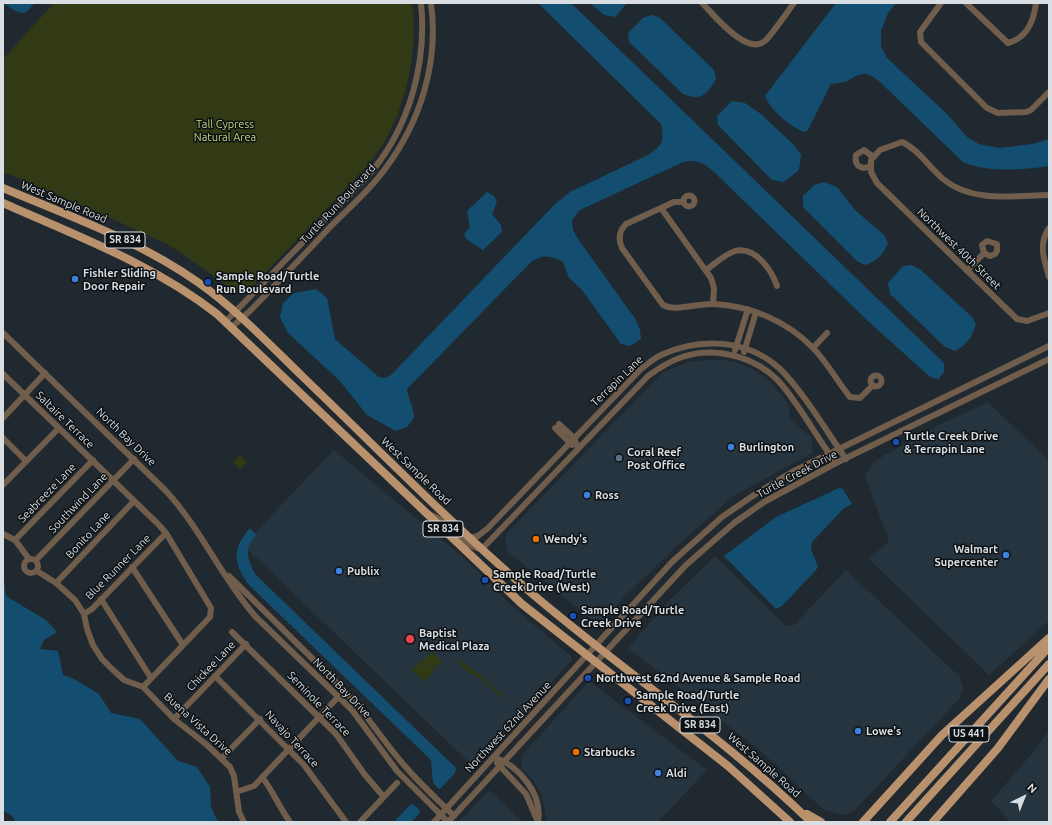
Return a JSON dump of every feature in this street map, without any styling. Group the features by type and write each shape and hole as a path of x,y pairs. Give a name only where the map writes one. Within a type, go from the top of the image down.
{"main road":[{"name":"West Sample Road","path":"3,188 130,243 172,265 200,284 242,318 470,538 535,596 716,737 795,806 811,822"},
{"name":"SR 834","path":"3,203 130,259 195,297 229,324 522,604 728,766 790,822"},
{"path":"355,445 376,447"},
{"path":"862,821 942,735 1049,638"},
{"name":"US 441","path":"890,822 1049,646"},
{"name":"US 441","path":"906,822 1049,664"},
{"path":"933,822 998,748 1049,680"},
{"path":"795,806 821,822"}],"street":[{"name":"Turtle Run Boulevard","path":"229,324 235,312 372,170 392,141 403,119 417,81 420,61 421,3"},
{"name":"Turtle Run Boulevard","path":"229,324 242,318 376,180 395,153 411,126 424,93 432,57 433,17 431,3"},
{"path":"702,3 740,40 748,44 756,45 765,40 794,3"},
{"path":"941,3 920,32 919,37 921,42 987,108 998,112 1012,113 1031,110 1049,92"},
{"path":"966,3 1008,43 1014,41 1031,25 1034,18 1036,3"},
{"path":"872,156 864,150 856,155 856,165 861,168 866,168 870,166 872,156 880,150 902,142 909,146 942,178 964,192 994,197 1049,195"},
{"name":"Northwest 40th Street","path":"870,166 877,183 1017,319 1027,321 1049,313"},
{"path":"684,202 674,202 626,224 621,232 620,243 622,248 663,305 673,309 694,304 713,304 748,309 756,312 784,324 813,348 850,397 860,398 873,385"},
{"path":"661,208 706,270 714,288 713,304"},
{"path":"1049,228 1044,235 1042,245 1043,257 1049,277"},
{"path":"706,270 730,253 736,251 749,252 772,272 777,286"},
{"path":"967,271 984,253"},
{"path":"733,355 748,309"},
{"path":"742,358 756,312"},
{"name":"North Bay Drive","path":"3,333 134,459 183,509 241,600 255,616 338,696 360,720 392,764 417,793 448,822"},
{"path":"813,348 827,333"},
{"name":"Terrapin Lane","path":"470,538 482,534 641,369 660,355 680,348 699,344 717,343 745,348 763,357 778,368 806,402 846,459"},
{"name":"Turtle Creek Drive","path":"596,645 689,546 722,517 757,493 792,472 840,450 1049,346"},
{"name":"Terrapin Lane","path":"482,549 643,380 665,364 683,356 699,353 733,355 763,368 782,385 836,463"},
{"name":"Turtle Creek Drive","path":"596,663 698,553 756,507 836,463 976,396 1049,359"},
{"path":"3,418 45,373"},
{"name":"Saltaire Terrace","path":"3,374 93,460 166,533 212,612 210,617 182,645"},
{"path":"973,384 976,396"},
{"path":"782,385 790,387 806,402"},
{"path":"557,426 574,438 578,448 569,443 557,426"},
{"path":"3,485 59,428"},
{"path":"3,438 26,461"},
{"name":"Southwind Lane","path":"36,560 134,459"},
{"name":"Seabreeze Lane","path":"15,540 93,460"},
{"path":"756,507 759,499 757,493"},
{"name":"Bonito Lane","path":"56,583 134,501"},
{"path":"425,512 438,517 464,544 482,549"},
{"name":"Blue Runner Lane","path":"84,614 92,609 166,533"},
{"path":"3,534 15,540 29,559 36,560 39,567 37,571 30,573 24,569 24,564 29,559"},
{"path":"689,546 698,553"},
{"path":"132,568 182,645 143,688"},
{"name":"North Bay Drive","path":"221,568 357,703 398,758 423,786 454,816"},
{"name":"Buena Vista Drive","path":"37,571 56,583 75,600 84,614 87,629 93,645 102,659 124,680 143,688 174,719 222,758 230,767 234,776 239,812 244,822"},
{"path":"101,600 151,678"},
{"name":"Seminole Terrace","path":"232,632 246,644 336,734 365,775 384,797"},
{"name":"Chickee Lane","path":"174,719 246,644"},
{"name":"Northwest 62nd Avenue","path":"434,822 596,645"},
{"name":"Northwest 62nd Avenue","path":"448,822 596,663"},
{"name":"Navajo Terrace","path":"215,676 304,764 346,822"},
{"path":"236,792 254,786 344,690"},
{"path":"222,758 260,719"},
{"path":"494,757 504,761 532,789 538,803 538,822"},
{"path":"494,757 499,766 526,794 538,822"},
{"path":"392,764 398,758"},
{"path":"262,777 271,789 278,805 290,822"},
{"path":"360,822 397,783"}],"shaded area":[{"path":"724,360 739,363 756,371 769,381 784,398 790,409 789,418 812,438 812,453 732,497 676,547 624,597 605,620 591,619 507,551 505,540 507,533 663,372 689,362"},
{"path":"988,402 1049,461 1049,621 989,675 869,559 889,541 865,476 872,464 883,456 939,425"},
{"path":"334,450 466,560 511,605 571,656 571,661 474,767 243,545"},
{"path":"715,556 786,626 794,625 846,570 960,677 963,688 960,698 853,812 844,815 824,810 762,752 628,648 671,599"},
{"path":"589,681 707,770 658,822 547,822 541,792 532,779 521,768 522,755"},
{"path":"1049,731 1049,822 1011,822 991,801 1034,751"},
{"path":"489,790 523,822 459,822"}],"green space":[{"name":"Tall Cypress Natural Area","path":"54,3 412,3 414,37 410,73 394,124 386,139 367,166 247,292 237,292 169,245 88,208 3,172 3,59"},
{"path":"240,455 247,462 240,469 233,462"},
{"path":"432,652 442,661 434,669 424,660"},
{"path":"423,659 434,671 424,681 412,670"},
{"path":"458,659 479,674 504,696 504,698 485,682 463,667 457,660"}],"water":[{"path":"4,3 35,3 25,13 22,13"},
{"path":"538,3 571,3 944,363 944,372 939,379 930,377 868,321 713,171 699,162 688,161 580,210 572,220 573,230 578,239 636,320 640,330 641,339 630,346 621,344 582,290 569,278 563,262 551,257 541,257 532,261 407,389 414,418 407,427 396,431 367,415 340,381 288,333 280,317 283,303 294,293 316,289 327,298 335,339 379,377 386,378 392,374 555,204 570,192 650,154 658,148 662,142 661,124"},
{"path":"590,3 627,3 615,17 604,15"},
{"path":"836,3 896,3 888,13 881,31 881,46 887,58 947,114 968,138 979,144 999,148 1033,144 1049,139 1049,166 1006,170 984,168 963,162 881,83 872,76 865,74 845,82 831,84 808,130 805,132 787,122 776,113 765,96"},
{"path":"651,15 659,17 714,70 716,79 706,93 699,97 683,94 629,42 628,33 643,18"},
{"path":"732,101 745,103 761,114 795,146 801,155 799,170 784,182 772,180 718,125 717,116"},
{"path":"824,182 837,187 855,210 884,235 888,243 882,254 873,262 865,265 857,261 803,207 803,196 814,185"},
{"path":"487,192 494,196 497,202 492,214 501,225 502,232 483,250 467,240 464,234 470,227 467,211"},
{"path":"911,265 921,270 972,317 976,324 969,340 955,351 944,346 890,294 888,283 903,266"},
{"path":"839,488 843,489 852,504 843,509 812,542 811,549 818,567 782,606 776,609 724,556 776,517"},
{"path":"250,528 256,535 252,540 248,554 256,575 456,768 455,773 441,788 439,789 433,783 431,760 248,584 239,569 237,556 240,543"},
{"path":"3,571 6,596 46,620 57,632 44,640 40,649 58,651 63,675 74,679 99,694 111,713 140,719 178,761 197,767 210,787 211,807 218,822 16,822 11,815 3,811"},
{"path":"413,804 420,810 419,814 411,822 394,822 410,805"}],"place":[{"name":"Fishler Sliding Door Repair","path":"75,279"},
{"name":"Sample Road/Turtle Run Boulevard","path":"208,282"},
{"name":"Turtle Creek Drive & Terrapin Lane","path":"896,442"},
{"name":"Burlington","path":"731,447"},
{"name":"Coral Reef Post Office","path":"619,458"},
{"name":"Ross","path":"587,495"},
{"name":"Wendy's","path":"536,539"},
{"name":"Walmart Supercenter","path":"1006,555"},
{"name":"Publix","path":"339,571"},
{"name":"Sample Road/Turtle Creek Drive (West)","path":"485,580"},
{"name":"Sample Road/Turtle Creek Drive","path":"573,616"},
{"name":"Baptist Medical Plaza","path":"410,639"},
{"name":"Northwest 62nd Avenue & Sample Road","path":"588,678"},
{"name":"Sample Road/Turtle Creek Drive (East)","path":"628,701"},
{"name":"Lowe's","path":"858,731"},
{"name":"Starbucks","path":"576,752"},
{"name":"Aldi","path":"658,773"}]}
